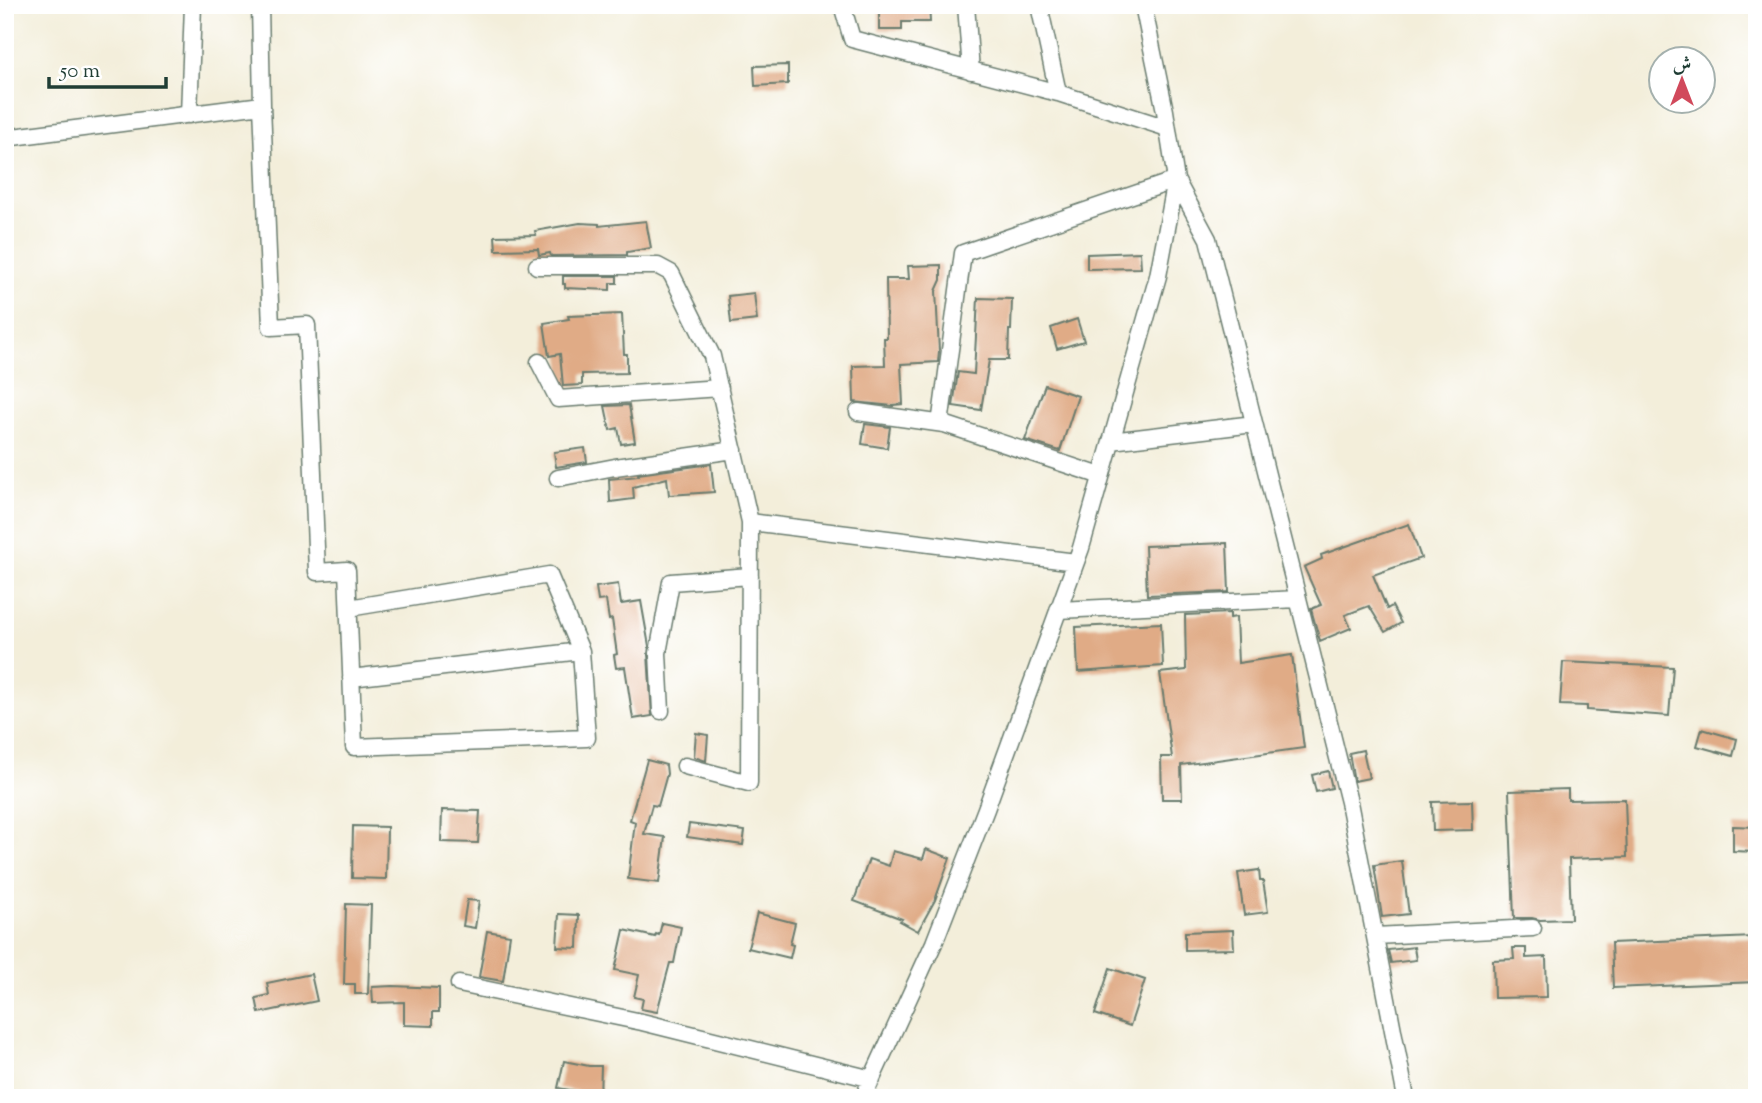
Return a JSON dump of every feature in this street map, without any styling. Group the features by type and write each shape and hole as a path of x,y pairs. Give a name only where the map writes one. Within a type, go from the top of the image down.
{"street":[{"path":"189,115 193,5"},
{"path":"260,5 271,327 307,325 317,572 347,570 354,747 587,738 582,652 548,575 349,608"},
{"path":"842,5 852,39 1058,93 1167,128"},
{"path":"966,5 971,71"},
{"path":"1039,5 1058,93"},
{"path":"1143,5 1176,180 1208,239 1349,802 1405,1098"},
{"path":"5,138 262,105"},
{"path":"941,417 963,253 1176,180"},
{"path":"863,1098 934,943 1076,562 1157,276 1176,180"},
{"path":"537,266 658,266 671,273 712,356 750,522 749,783 685,766"},
{"path":"539,362 558,399 720,388"},
{"path":"858,412 944,424 1101,476"},
{"path":"1111,441 1254,424"},
{"path":"558,478 734,450"},
{"path":"750,522 1076,562"},
{"path":"661,711 658,653 671,582 750,576"},
{"path":"1058,610 1298,599"},
{"path":"351,678 582,652"},
{"path":"1375,936 1533,928"},
{"path":"459,985 642,1022 872,1079"}],"building":[{"path":"879,5 929,5 930,22 902,22 902,30 879,30"},
{"path":"788,65 788,84 755,86 754,66"},
{"path":"646,221 651,248 627,252 627,255 551,256 550,253 539,255 538,249 496,250 495,236 536,235 535,231 580,223 599,226"},
{"path":"1140,252 1141,268 1087,269 1087,254"},
{"path":"941,265 941,280 936,291 938,362 901,364 903,404 893,406 854,402 853,366 885,365 886,279 909,279 908,266"},
{"path":"563,276 617,276 617,283 610,283 610,290 565,288"},
{"path":"754,293 757,320 731,323 728,296"},
{"path":"978,298 1012,299 1008,360 989,360 981,410 953,406 958,372 974,374"},
{"path":"622,314 627,373 582,374 582,385 563,386 560,354 549,356 544,323 569,319 568,316"},
{"path":"1077,319 1084,341 1057,349 1051,328"},
{"path":"1045,385 1078,396 1060,451 1025,440"},
{"path":"629,405 635,442 621,444 618,428 610,430 605,406"},
{"path":"865,424 890,427 887,448 862,444"},
{"path":"585,448 587,462 556,467 554,452"},
{"path":"711,464 714,492 669,495 667,478 633,487 634,499 610,502 609,479"},
{"path":"1409,524 1421,558 1373,575 1387,609 1392,606 1401,623 1385,632 1369,606 1345,615 1351,628 1320,641 1311,609 1321,605 1304,567 1322,559 1321,555"},
{"path":"1227,543 1229,592 1147,595 1145,546"},
{"path":"618,584 621,604 641,601 649,646 652,716 633,719 625,667 616,668 614,655 617,654 612,619 609,620 606,600 598,601 596,587"},
{"path":"1230,613 1230,618 1236,617 1238,663 1292,655 1304,748 1181,765 1182,799 1162,799 1161,757 1172,757 1160,673 1186,670 1185,615"},
{"path":"1161,623 1163,666 1078,672 1076,627"},
{"path":"1563,662 1673,667 1669,716 1587,710 1587,706 1560,705"},
{"path":"1702,729 1737,739 1733,756 1697,746"},
{"path":"696,733 708,735 706,761 694,757"},
{"path":"1363,750 1369,778 1354,781 1349,753"},
{"path":"647,760 666,765 667,774 658,806 652,805 644,834 665,837 659,883 628,879 635,822 630,820"},
{"path":"1328,771 1332,788 1316,792 1312,775"},
{"path":"1568,789 1568,800 1625,799 1627,857 1569,859 1571,919 1514,918 1509,791"},
{"path":"1472,801 1473,830 1433,831 1432,802"},
{"path":"442,810 480,811 478,843 441,842"},
{"path":"689,824 745,831 743,845 687,837"},
{"path":"353,826 387,827 386,879 352,878"},
{"path":"1733,826 1757,827 1757,852 1733,851"},
{"path":"926,849 950,858 935,900 918,931 900,921 902,919 854,901 869,859 889,866 893,851 923,859"},
{"path":"1402,861 1409,914 1382,917 1374,865"},
{"path":"1259,870 1268,912 1244,915 1238,873"},
{"path":"467,900 479,901 475,928 463,926"},
{"path":"346,904 371,905 368,994 355,994 355,984 344,984"},
{"path":"757,913 795,923 790,958 748,948"},
{"path":"559,914 579,915 578,948 557,947"},
{"path":"662,923 681,927 674,963 670,963 657,1012 641,1009 643,999 634,997 639,975 615,970 624,930 655,937 656,934 659,935"},
{"path":"1233,930 1234,949 1185,950 1185,932"},
{"path":"487,931 510,935 503,981 479,977"},
{"path":"1754,937 1756,982 1613,988 1611,943"},
{"path":"1414,947 1416,960 1391,963 1388,950"},
{"path":"1513,948 1526,948 1526,958 1546,957 1547,997 1494,998 1493,960 1514,959"},
{"path":"1110,968 1145,980 1130,1026 1095,1014"},
{"path":"311,974 317,1001 259,1013 256,998 269,995 267,983"},
{"path":"372,987 439,988 439,1012 433,1012 433,1026 404,1025 404,1002 373,1003"},
{"path":"564,1061 601,1066 600,1098 588,1098 588,1093 558,1088"}]}
